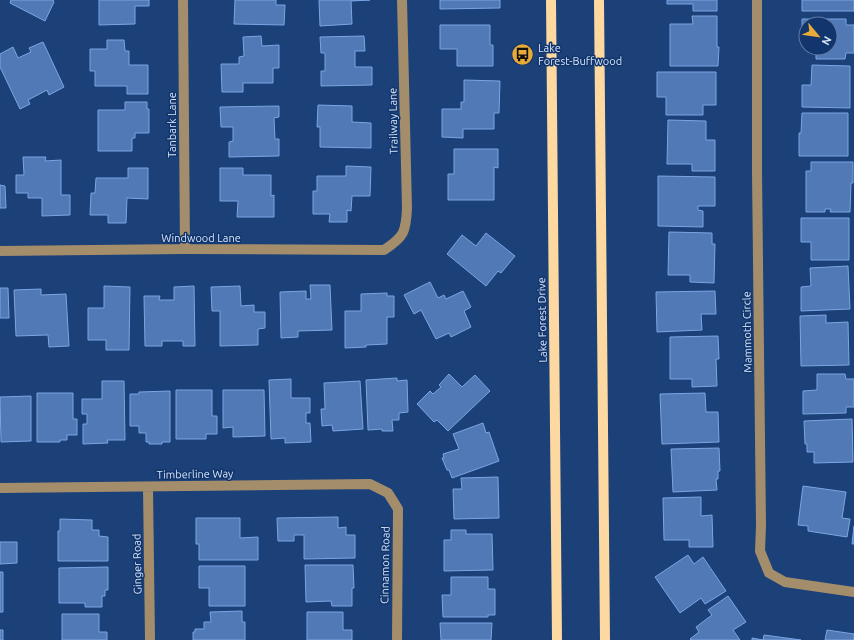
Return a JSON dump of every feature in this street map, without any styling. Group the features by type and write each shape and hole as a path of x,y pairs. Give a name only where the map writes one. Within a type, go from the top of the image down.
{"main road":[{"name":"Lake Forest Drive","path":"551,0 557,640"},
{"path":"599,0 605,640"}],"street":[{"name":"Tanbark Lane","path":"183,0 185,249"},
{"name":"Trailway Lane","path":"399,240 406,225 407,208 402,0"},
{"name":"Mammoth Circle","path":"757,0 760,551 769,573 785,582 854,592"},
{"name":"Windwood Lane","path":"0,251 185,249 384,250 399,240"},
{"name":"Timberline Way","path":"0,488 370,484 388,494"},
{"name":"Ginger Road","path":"148,487 150,640"},
{"name":"Cinnamon Road","path":"388,494 398,509 397,640"}],"building":[{"path":"11,0 53,0 54,2 45,21 10,3"},
{"path":"99,0 149,0 149,6 135,6 135,24 99,25"},
{"path":"235,0 276,0 276,5 285,5 284,25 234,24"},
{"path":"319,0 370,0 351,1 352,24 320,26"},
{"path":"440,0 500,0 500,8 440,9"},
{"path":"667,0 717,0 717,11 693,11 693,4 667,4"},
{"path":"802,0 854,0 854,11 802,11"},
{"path":"692,16 717,16 717,47 719,47 718,66 670,66 670,24 693,24"},
{"path":"838,19 846,19 846,25 854,25 854,53 846,53 845,59 816,59 816,56 838,56"},
{"path":"440,25 490,25 490,45 493,45 493,66 457,66 457,49 440,49"},
{"path":"261,36 262,46 279,45 279,68 273,68 273,83 243,83 243,92 222,92 221,64 239,64 239,57 244,56 243,37"},
{"path":"364,36 365,51 355,51 355,67 372,67 372,85 321,86 321,71 325,71 325,53 321,53 320,37"},
{"path":"107,40 124,40 125,51 129,51 129,65 148,65 148,94 127,94 127,86 95,86 95,71 90,71 90,49 107,49"},
{"path":"43,42 64,87 49,95 47,90 28,100 30,104 20,109 0,67 0,54 13,47 18,58 31,52 29,48"},
{"path":"812,65 850,66 850,108 802,107 802,85 811,85"},
{"path":"657,72 716,72 716,105 703,105 703,115 666,115 666,97 657,97"},
{"path":"464,80 500,81 499,113 494,113 494,129 463,129 463,138 442,137 442,109 461,109 461,102 464,102"},
{"path":"125,102 147,102 147,109 149,109 149,133 135,133 135,138 132,138 132,151 98,151 98,110 125,110"},
{"path":"318,105 352,106 352,122 371,123 371,148 320,147 320,127 317,127"},
{"path":"279,106 279,117 274,118 275,139 279,139 279,156 229,157 229,142 233,141 233,127 221,127 220,107"},
{"path":"802,113 848,113 848,156 799,156 799,133 801,133"},
{"path":"668,120 706,121 706,140 715,140 715,171 692,171 692,164 667,164"},
{"path":"454,149 498,149 498,168 494,167 494,200 448,200 448,174 454,174"},
{"path":"23,157 46,157 45,161 61,160 61,195 70,195 70,215 42,216 42,198 28,198 28,193 16,193 16,175 24,175"},
{"path":"811,162 853,162 853,183 851,183 850,212 830,212 831,209 825,209 825,212 806,212 806,171 811,171"},
{"path":"346,166 371,167 370,196 352,196 351,211 347,210 347,222 329,222 330,214 313,214 313,191 317,191 317,176 346,176"},
{"path":"128,168 148,168 148,199 127,198 126,223 108,223 108,215 90,215 91,193 95,193 96,178 128,178"},
{"path":"220,168 243,168 243,175 271,175 271,196 274,195 274,217 237,217 238,201 220,201"},
{"path":"658,176 715,177 715,206 698,206 698,210 703,211 703,227 658,226"},
{"path":"0,185 5,186 6,208 0,208"},
{"path":"801,218 849,218 849,260 811,260 811,242 801,242"},
{"path":"669,232 712,233 712,244 715,244 714,283 690,282 690,275 668,275"},
{"path":"486,233 515,256 501,273 498,271 486,286 447,254 462,235 476,246"},
{"path":"848,266 850,309 801,311 801,287 811,286 810,268"},
{"path":"430,282 438,298 444,295 446,299 463,291 471,307 464,311 471,327 451,337 449,333 436,339 421,310 414,314 404,295"},
{"path":"310,285 330,285 332,330 298,331 298,337 281,338 280,292 306,291 306,299 311,299"},
{"path":"104,286 130,287 129,350 106,350 106,340 88,340 88,308 104,308"},
{"path":"194,286 195,346 183,346 183,341 162,341 162,346 145,346 144,296 160,296 159,300 174,300 174,287"},
{"path":"240,286 241,306 254,305 254,312 265,312 265,328 258,329 258,345 220,346 220,311 212,311 211,287"},
{"path":"0,288 8,288 9,318 0,318"},
{"path":"41,289 41,295 66,294 69,346 49,347 48,335 16,336 14,290"},
{"path":"715,291 716,314 701,314 702,330 657,332 656,292"},
{"path":"387,293 387,296 394,296 394,317 387,317 387,344 345,348 345,311 361,311 361,294"},
{"path":"826,315 826,323 848,322 849,365 801,366 800,316"},
{"path":"718,336 719,359 716,359 717,386 692,387 692,379 670,379 670,337"},
{"path":"449,374 462,387 475,375 490,391 448,431 437,420 434,422 417,404 430,391 433,394 441,387 439,385"},
{"path":"817,374 845,374 846,379 854,379 854,407 846,407 846,413 803,414 803,391 817,390"},
{"path":"397,378 397,381 407,380 408,412 399,413 399,420 392,420 393,431 382,431 382,429 368,430 366,380"},
{"path":"291,379 291,398 310,398 310,413 306,413 306,423 310,423 311,442 285,443 285,438 271,439 269,380"},
{"path":"102,381 124,381 125,440 107,440 108,443 83,444 83,424 87,424 87,414 82,414 82,399 102,399"},
{"path":"360,381 363,429 333,431 332,425 322,426 321,409 325,409 324,383"},
{"path":"176,390 212,390 212,416 217,416 217,434 206,434 206,439 176,439"},
{"path":"223,390 264,390 265,436 233,437 233,427 223,428"},
{"path":"170,391 170,442 162,442 162,444 149,444 149,442 146,442 146,433 139,433 139,426 130,426 130,394 139,394 139,392"},
{"path":"37,393 73,393 73,419 77,419 77,435 67,435 67,440 60,440 60,442 37,442"},
{"path":"705,393 706,412 718,412 719,442 662,444 660,394"},
{"path":"31,396 31,441 1,442 0,397"},
{"path":"852,419 853,462 814,463 814,452 807,452 807,444 805,444 804,421"},
{"path":"483,423 486,433 489,432 499,461 452,478 442,458 444,458 443,454 459,449 453,434"},
{"path":"719,448 720,471 718,471 718,479 716,479 717,490 673,492 671,449"},
{"path":"498,477 499,518 454,519 453,489 462,489 461,478"},
{"path":"803,486 846,492 842,518 850,519 847,537 808,531 808,526 798,525"},
{"path":"701,497 701,516 712,515 713,547 689,547 689,540 664,540 663,498"},
{"path":"338,517 338,528 346,527 346,535 355,535 355,558 304,559 304,535 294,535 294,541 278,541 277,518"},
{"path":"196,518 240,518 240,538 258,537 258,560 199,560 199,544 196,544"},
{"path":"60,519 92,520 92,530 99,530 99,536 108,537 108,561 58,561 58,531 60,531"},
{"path":"854,526 854,544 852,544"},
{"path":"451,530 466,530 466,534 492,534 493,570 444,571 444,540 451,540"},
{"path":"0,542 17,542 17,563 0,564"},
{"path":"688,555 694,564 703,557 726,591 705,604 701,598 680,613 655,577"},
{"path":"305,565 353,565 354,588 352,588 352,606 332,606 331,601 306,602"},
{"path":"199,566 245,566 245,606 209,606 209,588 199,588"},
{"path":"108,567 108,590 105,590 105,596 102,596 102,607 85,607 85,603 59,603 59,568"},
{"path":"0,572 3,572 3,612 0,612"},
{"path":"451,577 488,577 488,589 495,589 495,615 488,615 488,617 443,617 442,595 451,595"},
{"path":"728,596 746,622 733,630 740,640 691,640 690,639 699,632 696,627 712,615 708,610"},
{"path":"242,611 242,622 245,622 245,640 193,640 193,632 195,632 195,629 204,629 204,622 211,622 210,612"},
{"path":"307,612 343,612 343,630 352,630 352,640 307,640"},
{"path":"62,614 99,614 99,632 107,632 107,640 62,640"},
{"path":"440,623 492,623 491,640 441,640"},
{"path":"0,630 3,630 3,640 0,640"},
{"path":"827,630 854,634 854,640 825,640"},
{"path":"764,635 801,640 763,640"},
{"path":"752,638 763,640 752,640"}],"place":[{"name":"Lake Forest-Buffwood","path":"523,54"}]}
